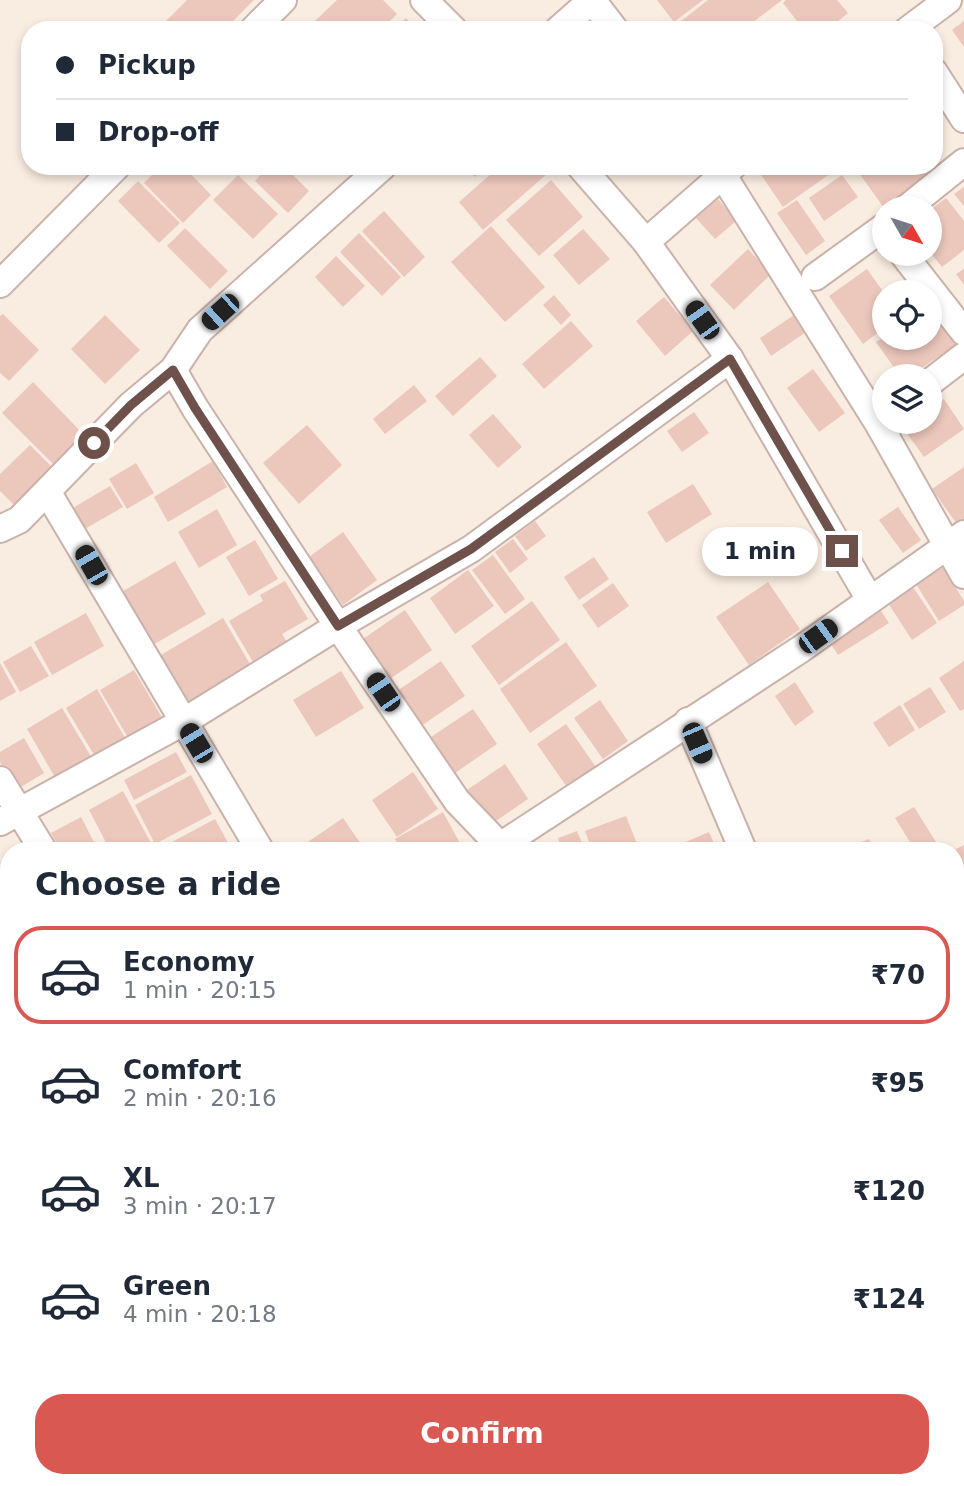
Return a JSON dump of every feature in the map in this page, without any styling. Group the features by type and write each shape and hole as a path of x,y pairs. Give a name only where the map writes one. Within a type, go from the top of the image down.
{"street":[{"path":"262,21 283,0"},
{"path":"424,0 445,21"},
{"path":"568,21 592,0 608,21"},
{"path":"920,21 948,0"},
{"path":"943,86 964,119"},
{"path":"922,196 964,162"},
{"path":"0,284 108,175"},
{"path":"0,529 19,520 131,405 173,370 200,330 373,175"},
{"path":"588,175 646,242 730,359 870,600"},
{"path":"646,242 718,175"},
{"path":"728,175 872,407"},
{"path":"815,277 872,236"},
{"path":"912,266 964,332"},
{"path":"942,373 964,356"},
{"path":"10,817 183,722 338,626 471,549 730,359"},
{"path":"173,370 338,626 457,801 493,842"},
{"path":"889,434 956,540 964,575"},
{"path":"51,498 255,842"},
{"path":"509,842 688,721 801,649 956,540"},
{"path":"688,721 740,842"},
{"path":"0,780 10,817 35,842"}],"building":[{"path":"187,0 254,0 233,21 166,21"},
{"path":"337,0 383,0 397,14 390,21 315,21"},
{"path":"657,0 703,0 675,21"},
{"path":"708,0 782,0 755,21 681,21"},
{"path":"786,0 837,0 848,13 838,21 797,21 783,3"},
{"path":"964,21 964,47 952,30"},
{"path":"152,175 192,175 211,195 183,223 144,183"},
{"path":"238,175 278,214 253,239 213,200"},
{"path":"261,175 293,175 309,191 288,213 255,181"},
{"path":"490,175 546,175 483,230 459,202"},
{"path":"761,175 828,175 783,207"},
{"path":"842,175 858,197 824,221 809,198"},
{"path":"860,175 926,175 930,181 909,196 875,196"},
{"path":"551,180 583,217 539,256 506,220"},
{"path":"138,181 180,223 159,243 118,201"},
{"path":"964,187 964,206 954,194"},
{"path":"946,198 964,221 964,250 942,267 941,266 942,201"},
{"path":"718,199 736,221 715,239 696,218"},
{"path":"797,200 825,241 806,255 777,213"},
{"path":"384,211 425,257 404,277 362,231"},
{"path":"491,226 545,287 505,322 451,262"},
{"path":"185,228 228,271 210,289 167,246"},
{"path":"583,229 610,259 579,285 553,255"},
{"path":"359,233 401,277 382,296 340,252"},
{"path":"748,249 771,274 734,310 710,285"},
{"path":"336,256 365,286 343,307 315,277"},
{"path":"867,269 875,280 872,280 872,337 863,344 829,296"},
{"path":"964,269 964,285 956,274"},
{"path":"554,295 571,315 561,325 543,305"},
{"path":"664,297 693,331 665,356 636,321"},
{"path":"3,314 39,350 9,381 0,373 0,316"},
{"path":"105,315 140,350 105,384 71,349"},
{"path":"794,315 806,332 771,356 760,338"},
{"path":"571,321 593,346 544,389 522,364"},
{"path":"942,326 955,345 927,364 892,364 882,350 942,350"},
{"path":"480,357 497,376 453,416 435,396"},
{"path":"813,369 845,413 819,432 787,388"},
{"path":"33,382 83,434 53,464 2,413"},
{"path":"414,385 427,401 385,434 373,419"},
{"path":"944,399 964,429 924,457 907,434 942,434"},
{"path":"694,412 709,433 682,452 667,431"},
{"path":"493,414 522,447 498,468 469,435"},
{"path":"307,425 342,465 299,504 263,463"},
{"path":"30,445 59,474 20,511 0,491 0,474"},
{"path":"213,461 227,487 168,522 154,497"},
{"path":"136,463 154,493 127,509 109,479"},
{"path":"964,467 964,523 959,527 932,489"},
{"path":"693,484 712,514 666,543 647,512"},
{"path":"110,486 123,507 83,530 71,509"},
{"path":"898,507 921,540 903,553 879,520"},
{"path":"217,509 237,545 199,568 178,532"},
{"path":"535,521 546,536 526,551 515,536"},
{"path":"343,532 377,580 343,605 309,557"},
{"path":"513,539 528,559 510,573 495,552"},
{"path":"255,540 278,579 249,596 226,557"},
{"path":"493,555 525,599 505,614 472,570"},
{"path":"594,557 609,579 579,600 564,577"},
{"path":"175,561 206,614 151,646 120,593"},
{"path":"943,567 964,605 939,621 916,584"},
{"path":"468,570 494,606 455,634 430,598"},
{"path":"285,581 308,619 282,634 290,647 256,667 229,621 263,601 260,595"},
{"path":"768,582 800,629 749,665 716,617"},
{"path":"613,583 629,606 598,628 582,605"},
{"path":"913,587 937,623 912,640 888,603"},
{"path":"532,601 560,640 499,685 471,646"},
{"path":"405,610 432,650 387,681 360,641"},
{"path":"881,611 889,623 838,655 831,644"},
{"path":"86,613 104,646 52,675 34,642"},
{"path":"223,618 254,671 187,711 156,658"},
{"path":"566,642 597,686 530,733 500,689"},
{"path":"31,646 49,676 20,692 3,662"},
{"path":"441,661 465,696 421,726 397,691"},
{"path":"964,661 964,709 960,711 939,678"},
{"path":"0,663 16,692 0,701"},
{"path":"134,670 168,728 134,748 100,690"},
{"path":"341,671 364,708 316,737 293,700"},
{"path":"795,682 814,712 795,726 775,696"},
{"path":"930,687 946,712 919,729 903,704"},
{"path":"97,689 129,745 99,763 66,708"},
{"path":"600,700 628,741 603,759 574,718"},
{"path":"900,705 915,730 889,747 873,723"},
{"path":"62,708 96,765 60,786 27,729"},
{"path":"473,709 497,744 455,773 431,737"},
{"path":"566,724 600,773 571,793 537,744"},
{"path":"24,738 44,773 16,790 0,762 0,752"},
{"path":"176,752 187,772 134,800 124,780"},
{"path":"505,764 528,799 490,825 467,790"},
{"path":"413,772 438,809 397,837 372,800"},
{"path":"191,775 212,814 154,842 135,805"},
{"path":"123,791 150,842 106,842 89,810"},
{"path":"914,807 936,842 910,842 895,818"},
{"path":"443,812 459,842 397,842 395,839"},
{"path":"626,816 636,842 589,842 585,831"},
{"path":"81,817 94,842 56,842 51,833"},
{"path":"343,818 360,842 308,842"},
{"path":"215,819 228,842 172,842"},
{"path":"577,831 582,842 560,842 558,838"},
{"path":"709,832 713,842 686,842"}],"route":[{"path":"94,443 131,405 173,370 338,626 471,549 730,359 842,551"}]}
